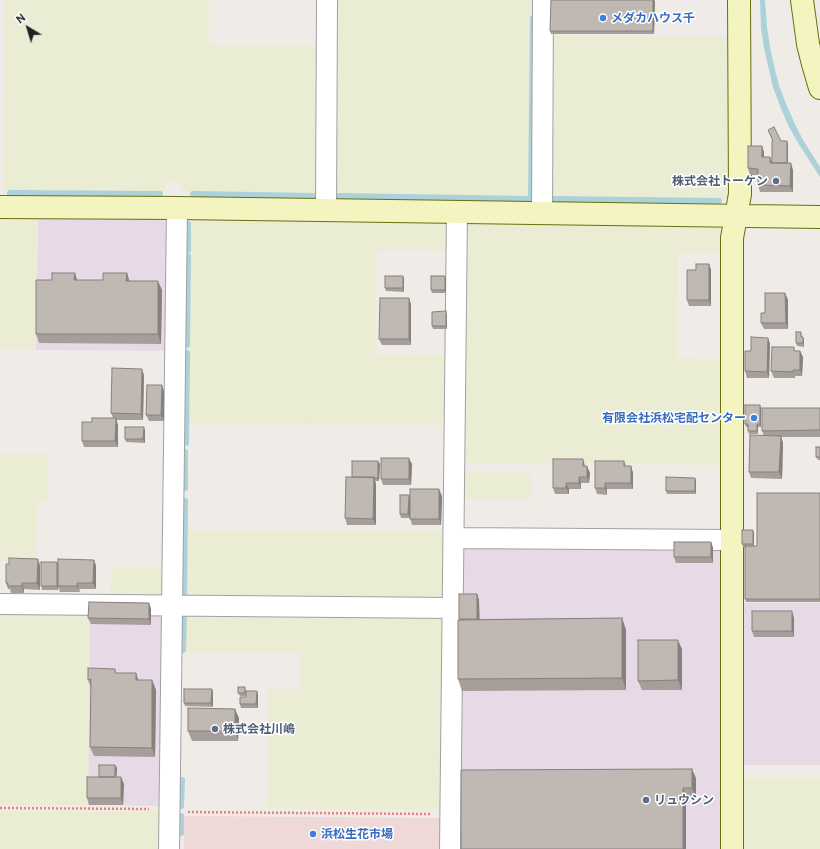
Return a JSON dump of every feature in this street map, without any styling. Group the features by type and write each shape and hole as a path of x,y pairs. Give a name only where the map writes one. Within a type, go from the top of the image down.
{"street":[{"path":"326,211 327,0"},
{"path":"542,214 543,0"},
{"path":"732,849 732,238 740,194 739,0"},
{"path":"802,0 808,44 820,88"},
{"path":"0,207 176,208 820,218"},
{"path":"169,849 176,208"},
{"path":"450,849 457,212"},
{"path":"454,538 732,540"},
{"path":"0,604 453,608"}],"path":[{"path":"0,808 450,814"}],"shaded area":[{"path":"38,218 163,219 169,225 168,351 36,350"},
{"path":"461,548 722,550 721,849 457,849"},
{"path":"742,603 820,603 820,765 742,765"},
{"path":"90,609 165,609 162,806 88,805"},
{"name":"浜松生花市場","path":"184,816 443,818 443,849 184,849"}],"green space":[{"path":"5,0 209,0 209,46 319,46 318,193 182,191 182,183 166,182 165,191 4,190"},
{"path":"334,0 530,0 529,196 333,193"},
{"path":"551,36 729,37 730,194 726,199 549,196"},
{"path":"0,218 38,218 36,350 0,350"},
{"path":"191,219 445,222 450,227 449,250 377,250 375,356 448,356 447,425 189,423"},
{"path":"469,223 718,226 722,231 722,253 678,253 677,358 722,359 722,465 462,463 464,227"},
{"path":"0,454 48,454 48,502 37,502 36,561 0,561"},
{"path":"462,472 531,473 531,499 461,499"},
{"path":"187,530 446,532 446,603 187,601"},
{"path":"111,567 165,567 165,601 110,600"},
{"path":"0,608 90,609 88,805 0,805"},
{"path":"186,610 445,612 443,810 267,808 268,689 299,689 300,652 186,651"},
{"path":"742,778 820,778 820,849 742,849"},
{"path":"0,811 162,812 162,849 0,849"}],"water":[{"path":"760,0 765,0 770,47 779,85 803,140 820,167 820,177 788,125 773,87 761,28"}],"building":[{"name":"メダカハウス千","path":"551,0 653,0 653,31 550,31"},
{"path":"774,127 781,141 787,141 787,163 772,163 773,141 768,130"},
{"path":"748,146 762,146 762,157 770,157 770,163 791,163 790,186 758,185 758,169 748,168"},
{"path":"696,264 709,264 709,300 687,300 687,270 696,270"},
{"path":"52,273 75,273 74,280 103,280 103,273 127,273 126,281 158,281 158,334 36,334 36,280 52,280"},
{"path":"385,276 403,276 403,288 385,288"},
{"path":"431,276 445,276 445,290 431,290"},
{"path":"765,293 785,293 786,323 761,323 761,313 765,313"},
{"path":"380,298 409,298 409,339 379,339"},
{"path":"446,311 446,326 432,326 432,312"},
{"path":"796,332 801,332 803,343 796,343"},
{"path":"751,337 768,338 767,372 745,371 745,351 751,351"},
{"path":"772,347 794,347 794,351 800,351 800,370 793,370 793,372 771,371"},
{"path":"112,368 142,369 141,414 111,413"},
{"path":"147,385 162,385 161,415 146,415"},
{"name":"有限会社浜松宅配センター","path":"745,405 760,405 760,424 757,424 757,431 748,431 748,424 745,424"},
{"path":"762,408 820,408 820,430 762,431"},
{"path":"92,418 116,418 115,441 82,441 82,422 92,422"},
{"path":"125,427 144,427 143,439 125,439"},
{"path":"750,435 781,436 779,472 749,472"},
{"path":"816,447 820,447 820,457 816,457"},
{"path":"381,458 409,458 409,479 381,479"},
{"path":"553,459 583,459 583,466 587,466 587,477 579,477 579,483 566,483 566,488 553,488"},
{"path":"352,461 378,461 378,478 352,477"},
{"path":"595,461 624,461 624,466 631,466 631,483 605,483 605,488 595,488"},
{"path":"346,477 374,477 373,519 345,518"},
{"path":"666,477 695,478 695,491 666,491"},
{"path":"410,489 439,489 439,519 410,519"},
{"path":"757,493 820,493 820,599 745,599 745,546 757,546"},
{"path":"400,495 409,495 408,514 400,514"},
{"path":"742,530 753,530 753,544 742,544"},
{"path":"674,542 711,542 711,557 674,557"},
{"path":"9,558 38,559 37,583 22,583 22,586 8,586 8,583 6,583 6,564 9,564"},
{"path":"58,559 94,560 93,583 77,583 77,586 58,586"},
{"path":"41,562 57,562 57,586 41,586"},
{"path":"459,594 477,594 477,619 459,619"},
{"path":"89,602 149,603 149,619 88,618"},
{"path":"752,611 792,611 792,631 752,631"},
{"path":"622,618 622,678 458,679 458,620"},
{"path":"638,640 678,640 678,680 638,681"},
{"path":"88,668 115,669 115,673 136,673 136,680 152,680 152,748 90,747 91,679 88,680"},
{"path":"238,687 245,687 245,693 238,693"},
{"path":"184,689 212,689 211,703 184,703"},
{"path":"246,691 257,691 256,704 240,704 240,697 246,697"},
{"path":"188,708 235,709 235,731 188,731"},
{"path":"99,765 115,765 115,777 99,777"},
{"path":"692,769 692,788 683,788 683,849 461,849 461,770"},
{"path":"87,777 121,777 121,798 87,798"}],"waterway":[{"path":"531,198 533,18"},
{"path":"10,193 160,194"},
{"path":"193,194 314,196"},
{"path":"338,196 530,199"},
{"path":"552,199 719,201"},
{"path":"188,224 188,250"},
{"path":"187,345 188,256"},
{"path":"186,443 187,353"},
{"path":"185,452 185,488"},
{"path":"184,601 185,501"},
{"path":"183,650 184,610"},
{"path":"181,806 182,780"},
{"path":"181,816 181,833"}],"place":[{"name":"メダカハウス千","path":"603,18"},
{"name":"株式会社トーケン","path":"776,181"},
{"name":"有限会社浜松宅配センター","path":"754,418"},
{"name":"株式会社川嶋","path":"215,729"},
{"name":"リュウシン","path":"646,800"},
{"name":"浜松生花市場","path":"313,834"}]}
